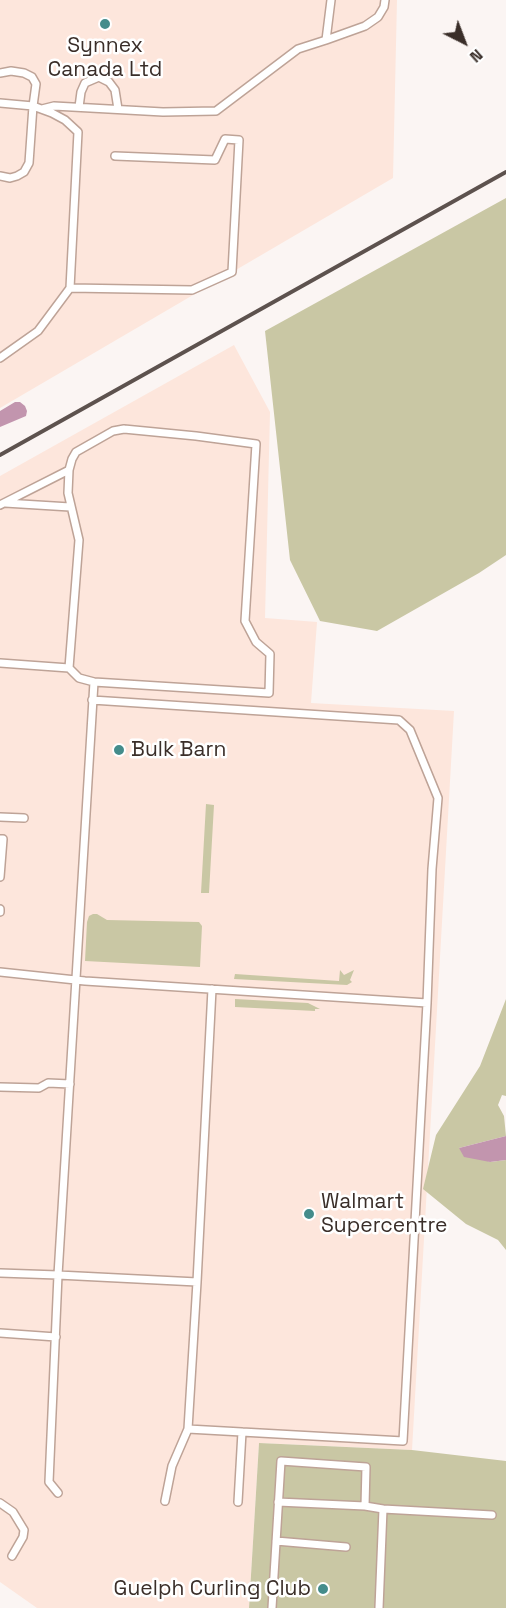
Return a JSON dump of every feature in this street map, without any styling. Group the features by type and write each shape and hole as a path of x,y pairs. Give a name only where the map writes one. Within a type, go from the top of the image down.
{"lane":[{"path":"326,39 331,0"},
{"path":"42,110 54,106 163,112 216,111 298,50 365,26 378,17 384,8 385,0"},
{"path":"0,73 11,71 24,73 32,77 36,84 28,163 24,172 10,178 0,176"},
{"path":"80,107 81,92 85,83 99,77 109,82 115,90 118,109"},
{"path":"0,103 33,106 65,120 78,132 70,288 38,331 0,358"},
{"path":"70,288 192,290 232,273 239,140 225,139 215,160 115,156"},
{"path":"0,663 69,668 79,678 94,682 269,693 270,654 256,642 246,621 256,444 196,435 124,429 112,431 76,452 69,470 68,493 79,540 69,668"},
{"path":"1,504 69,470"},
{"path":"1,504 70,507"},
{"path":"58,1493 49,1482 58,1275 94,682"},
{"path":"92,700 399,720 410,730 438,798 432,869 403,1441 188,1429"},
{"path":"0,817 24,818"},
{"path":"0,839 3,839 0,877"},
{"path":"0,972 76,980 427,1003"},
{"path":"165,1501 172,1466 188,1429 212,989"},
{"path":"0,1087 39,1088 48,1083 70,1084"},
{"path":"0,1273 197,1282"},
{"path":"0,1333 56,1336"},
{"path":"238,1502 242,1432"},
{"path":"272,1608 281,1461 366,1467 365,1506"},
{"path":"279,1502 492,1515"},
{"path":"0,1503 13,1512 24,1530 23,1537 12,1556"},
{"path":"379,1608 383,1509"},
{"path":"276,1541 346,1547"}],"shaded area":[{"path":"0,0 397,0 393,178 0,408"},
{"path":"506,198 506,555 479,573 377,631 320,621 290,560 265,331"},
{"path":"234,345 270,412 265,618 317,622 311,703 454,711 412,1450 259,1443 249,1608 37,1608 0,1582 0,476"},
{"path":"15,402 20,402 25,406 26,416 0,427 0,411"},
{"path":"206,804 214,805 209,893 201,893"},
{"path":"93,914 107,920 199,922 202,926 200,967 85,961 87,922 89,916"},
{"path":"340,970 344,975 354,970 350,980 352,982 347,985 234,979 235,974 339,981"},
{"path":"235,999 308,1003 320,1009 315,1009 315,1011 235,1007"},
{"path":"506,999 506,1096 502,1095 498,1105 504,1116 506,1136 459,1148 490,1162 506,1160 506,1250 498,1240 466,1224 423,1189 436,1135 480,1066"},
{"path":"506,1136 506,1160 490,1162 464,1157 459,1148"},
{"path":"259,1443 412,1450 506,1461 506,1608 249,1608"}],"railway":[{"path":"0,455 506,172"}],"place":[{"name":"Synnex Canada Ltd","path":"105,24"},
{"name":"Bulk Barn","path":"119,750"},
{"name":"Walmart Supercentre","path":"309,1214"},
{"name":"Guelph Curling Club","path":"323,1589"}]}
